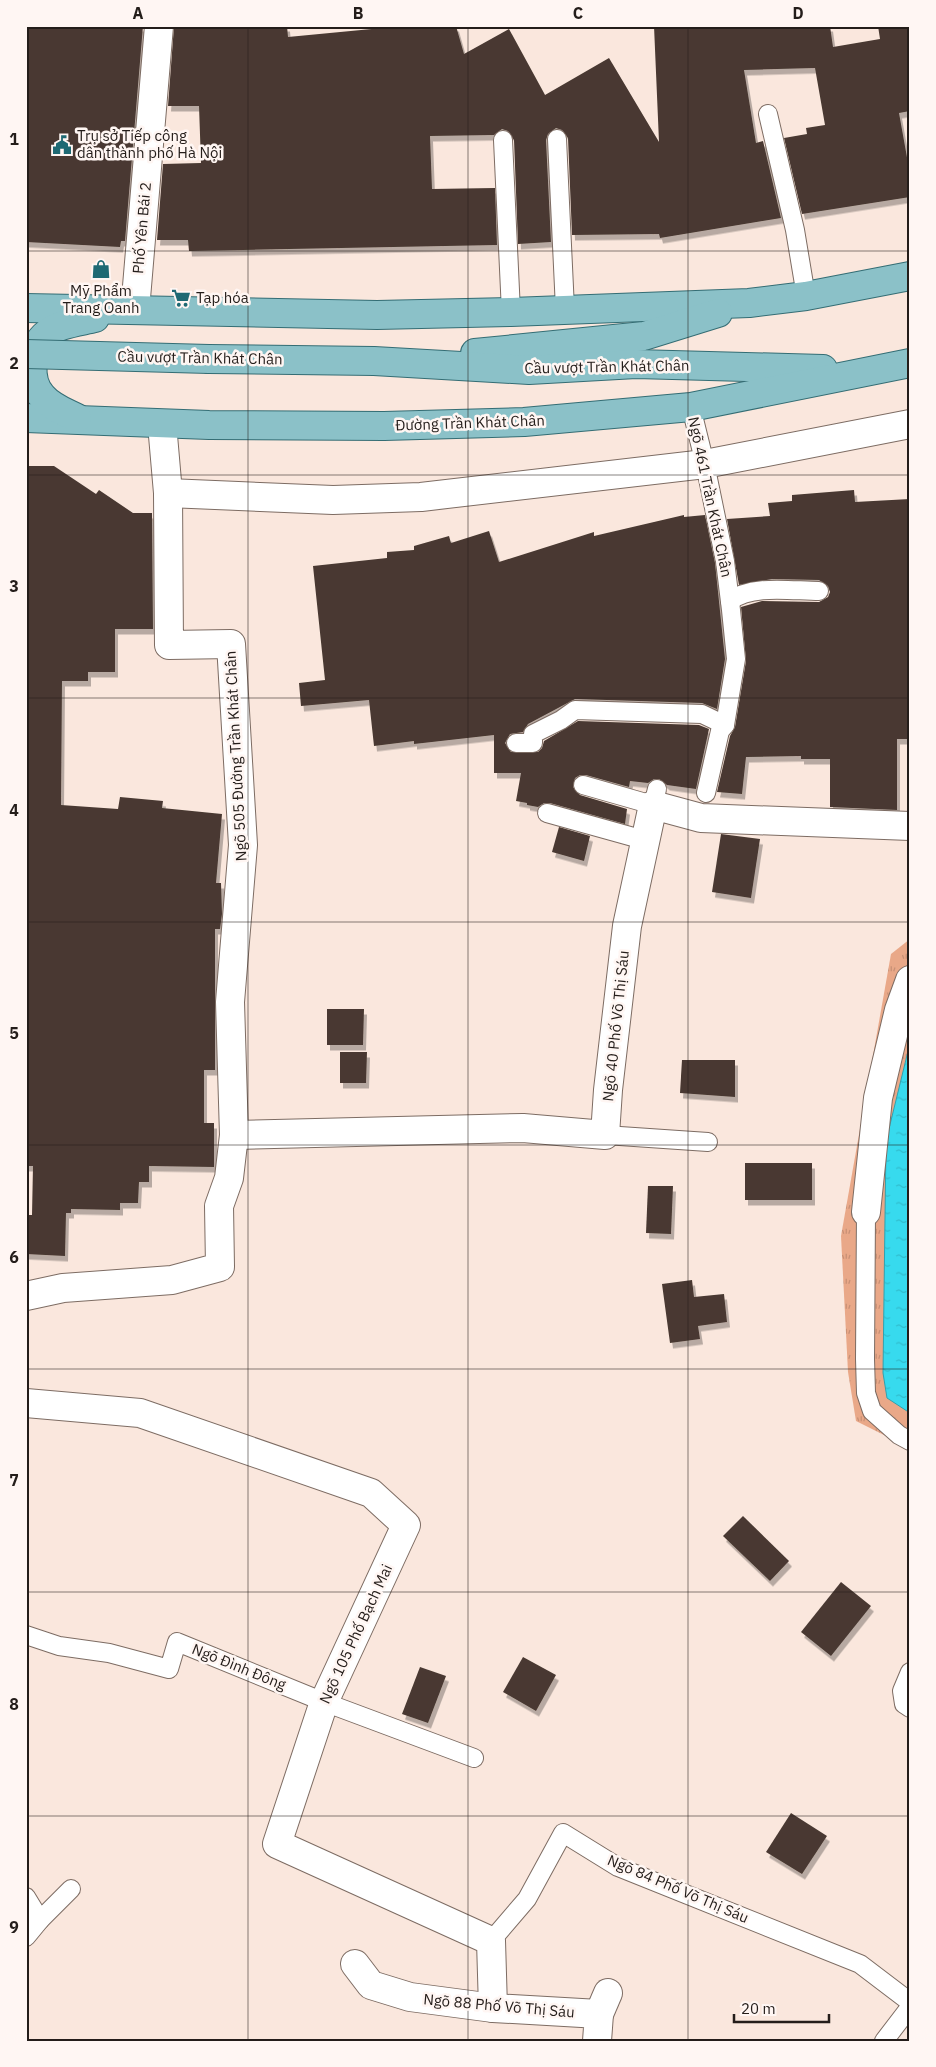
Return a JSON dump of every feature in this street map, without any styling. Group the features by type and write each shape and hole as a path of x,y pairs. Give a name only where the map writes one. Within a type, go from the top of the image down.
{"main road":[{"path":"26,308 378,315 511,312 750,303 806,296 910,276"},
{"name":"Cầu vượt Trần Khát Chân","path":"374,361 644,336 750,303"},
{"path":"81,420 53,406 40,395 34,379 32,362 35,348 45,335 66,325 135,310"},
{"name":"Cầu vượt Trần Khát Chân","path":"26,354 374,361 529,370 636,364 870,370"},
{"name":"Đường Trần Khát Chân","path":"26,418 162,424 384,426 524,422 690,407 910,362"}],"street":[{"name":"Phố Yên Bái 2","path":"135,310 159,26"},
{"name":"Ngõ 505 Đường Trần Khát Chân","path":"26,1296 63,1288 172,1280 220,1267 219,1206 228,1178 234,1135 230,1002 243,845 231,644 169,645 168,493 162,424"},
{"path":"168,493 333,500 421,497 705,464 910,424"},
{"path":"655,797 701,818 910,826"},
{"name":"Ngõ 40 Phố Võ Thị Sáu","path":"606,1135 608,1090 627,926 644,840 655,797"},
{"path":"866,1212 878,1098 899,1010 910,980"},
{"path":"234,1135 523,1128 606,1135"},
{"name":"Ngõ 105 Phố Bạch Mai","path":"26,1404 140,1413 371,1493 406,1525 324,1702 277,1844 491,1941"},
{"path":"491,1941 493,2008"},
{"name":"Ngõ 88 Phố Võ Thị Sáu","path":"355,1964 371,1985 410,1998 493,2008 601,2016"}],"lane":[{"path":"768,114 795,230 806,296"},
{"path":"557,139 564,246 565,309"},
{"path":"503,140 511,312"},
{"name":"Ngõ 461 Trần Khát Chân","path":"690,407 705,464 725,561 736,659 725,725 720,731 706,793"},
{"path":"730,601 739,594 762,591 819,591"},
{"path":"516,743 533,743 533,734 561,720 574,710 702,714 725,725"},
{"path":"583,785 655,797"},
{"path":"548,813 644,840"},
{"path":"606,1135 708,1142"},
{"path":"866,1212 866,1394 872,1411 899,1435 910,1441"},
{"name":"Ngõ Đình Đông","path":"26,1635 60,1646 109,1652 168,1669 177,1642 324,1702"},
{"path":"910,1672 904,1685 902,1699 904,1704 910,1708"},
{"path":"324,1702 474,1758"},
{"name":"Ngõ 84 Phố Võ Thị Sáu","path":"491,1941 527,1899 563,1833 618,1867 860,1964 910,2002"},
{"path":"26,1937 71,1889"},
{"path":"26,1897 40,1920"},
{"path":"884,2041 910,2007"}],"green space":[{"path":"910,939 910,1448 856,1421 848,1372 841,1236 891,954"}],"water":[{"path":"910,1043 910,1413 887,1398 883,1373 886,1141"}],"building":[{"path":"26,26 143,26 125,241 121,241 120,247 26,242"},
{"path":"174,26 287,26 288,37 403,26 456,26 464,54 509,29 545,95 609,58 659,142 654,26 830,26 833,47 880,39 878,26 910,26 910,111 899,113 910,174 910,197 802,214 784,138 807,134 806,128 825,125 815,68 744,70 756,143 763,141 781,218 660,238 659,234 572,235 568,138 562,130 556,128 548,134 546,140 551,242 518,244 514,140 508,131 502,129 494,135 430,136 432,189 495,188 497,245 189,251 188,240 157,240 163,164 201,163 199,106 168,106"},
{"path":"26,466 54,466 96,494 99,490 133,513 152,513 153,629 115,629 115,672 88,672 88,681 62,681 61,805 118,809 120,797 163,801 162,808 222,814 216,883 221,883 222,914 220,929 215,929 215,1070 204,1070 204,1123 214,1123 214,1167 149,1166 149,1182 139,1182 138,1203 120,1203 120,1210 71,1209 71,1213 66,1213 65,1256 26,1254 26,1215 32,1215 33,1166 26,1166"},
{"path":"854,490 855,502 910,499 910,739 897,739 897,810 830,807 830,759 801,759 801,756 746,757 742,794 717,792 730,736 735,727 746,661 741,607 762,601 819,602 828,597 830,592 828,586 819,580 772,579 739,585 727,519 770,516 768,503 792,501 792,495"},
{"path":"684,515 684,517 705,515 715,563 725,659 717,709 702,703 575,699 528,724 523,732 510,734 505,743 511,752 538,752 542,748 544,741 578,721 699,725 709,729 696,789 667,785 659,779 654,779 648,783 630,781 629,787 586,775 580,775 575,778 573,787 580,795 627,809 625,824 550,803 544,803 538,807 527,805 527,803 516,801 521,773 494,773 494,735 414,744 414,741 374,746 369,700 301,706 299,683 325,680 313,566 387,558 387,552 414,550 414,546 449,536 451,543 489,531 499,562 594,532 594,536"},
{"path":"559,827 590,836 584,861 552,852"},
{"path":"721,834 760,839 751,898 712,892"},
{"path":"327,1009 364,1009 363,1045 327,1045"},
{"path":"340,1052 367,1052 366,1083 340,1083"},
{"path":"682,1060 735,1060 735,1097 680,1093"},
{"path":"745,1163 812,1163 812,1200 745,1200"},
{"path":"648,1186 673,1186 671,1234 646,1233"},
{"path":"692,1280 694,1297 724,1294 727,1322 698,1326 700,1339 670,1343 662,1284"},
{"path":"743,1516 789,1561 770,1581 723,1536"},
{"path":"841,1582 871,1606 831,1656 801,1632"},
{"path":"523,1657 556,1675 536,1711 503,1692"},
{"path":"420,1667 446,1676 428,1723 402,1714"},
{"path":"791,1813 827,1836 802,1874 766,1852"}],"place":[{"name":"Trụ sở Tiếp công dân thành phố Hà Nội","path":"62,145"},
{"name":"Mỹ Phẩm Trang Oanh","path":"101,269"},
{"name":"Tạp hóa","path":"181,298"}]}
